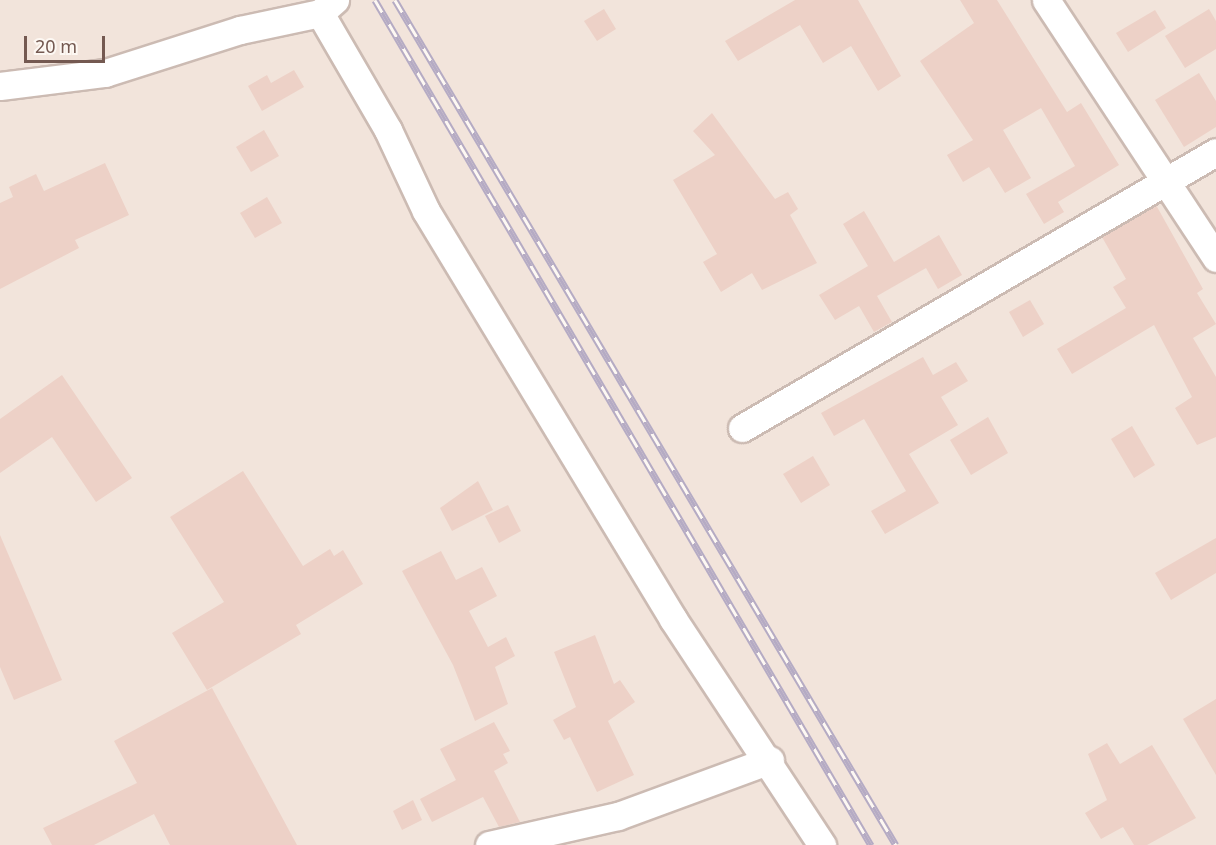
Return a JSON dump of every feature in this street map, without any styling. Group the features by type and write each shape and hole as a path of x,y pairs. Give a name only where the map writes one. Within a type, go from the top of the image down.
{"street":[{"path":"1046,0 1216,258"},
{"path":"0,86 105,73 240,30 328,6 426,212 673,619 770,760 822,845"},
{"path":"742,428 1166,184 1216,152"},
{"path":"489,845 618,816 770,760"}],"shaded area":[{"path":"0,0 1216,0 1216,845 0,845"}],"building":[{"path":"795,0 858,0 901,76 878,91 851,46 823,63 800,25 738,61 725,41"},
{"path":"960,0 997,0 1067,112 1081,103 1119,165 1058,202 1064,212 1044,224 1026,194 1075,166 1041,108 1003,130 1031,178 1005,193 989,167 963,182 947,155 973,140 920,61 974,23"},
{"path":"604,9 616,29 597,41 584,21"},
{"path":"1209,9 1216,21 1216,49 1185,68 1165,36"},
{"path":"1155,10 1166,28 1128,52 1116,33"},
{"path":"294,70 304,87 262,111 248,86 267,75 271,83"},
{"path":"1199,73 1216,101 1216,127 1184,147 1155,100"},
{"path":"712,113 775,199 788,192 798,209 790,215 817,263 762,290 752,273 721,292 703,262 717,254 673,180 715,155 693,131"},
{"path":"264,130 279,156 251,172 236,147"},
{"path":"105,163 129,215 75,240 79,248 0,289 0,203 13,197 9,187 36,174 44,191"},
{"path":"267,197 282,223 255,238 240,213"},
{"path":"1156,205 1203,289 1197,293 1216,324 1193,338 1216,377 1216,437 1197,445 1175,408 1192,397 1154,325 1072,374 1057,349 1126,308 1113,287 1126,279 1102,237"},
{"path":"864,211 894,262 939,235 962,275 938,289 926,268 877,296 892,322 874,332 859,306 835,320 819,295 868,266 843,224"},
{"path":"1030,300 1044,324 1023,337 1009,312"},
{"path":"923,357 933,375 956,362 968,381 941,397 958,425 909,454 939,503 885,534 871,511 906,491 864,419 834,436 821,413"},
{"path":"62,375 132,478 96,502 52,437 0,473 0,419"},
{"path":"988,417 1008,453 971,475 950,440"},
{"path":"1132,426 1155,465 1134,478 1111,439"},
{"path":"813,456 830,485 801,503 783,474"},
{"path":"243,471 303,566 330,549 334,556 343,550 363,584 296,625 301,634 207,690 172,633 224,602 170,517"},
{"path":"478,481 493,510 452,531 440,508"},
{"path":"508,505 521,531 499,543 485,516"},
{"path":"0,535 62,680 14,700 0,667"},
{"path":"1216,538 1216,573 1171,600 1155,573"},
{"path":"441,551 456,580 482,567 497,596 469,611 488,647 506,637 515,656 495,667 508,704 475,721 453,665 402,571"},
{"path":"595,635 614,684 620,680 635,702 608,721 634,775 597,792 570,737 564,740 553,720 576,707 554,652"},
{"path":"212,688 297,845 170,845 154,814 94,845 52,845 43,828 137,783 114,741"},
{"path":"1216,699 1216,775 1183,719"},
{"path":"494,722 510,751 503,754 508,763 494,771 520,822 499,827 483,797 432,822 420,799 456,780 440,749"},
{"path":"1107,743 1120,764 1152,745 1196,818 1147,845 1134,845 1123,827 1101,839 1085,813 1107,800 1088,754"},
{"path":"413,800 422,820 402,830 393,811"}],"railway":[{"path":"375,0 871,845"},
{"path":"395,0 896,845"}]}
